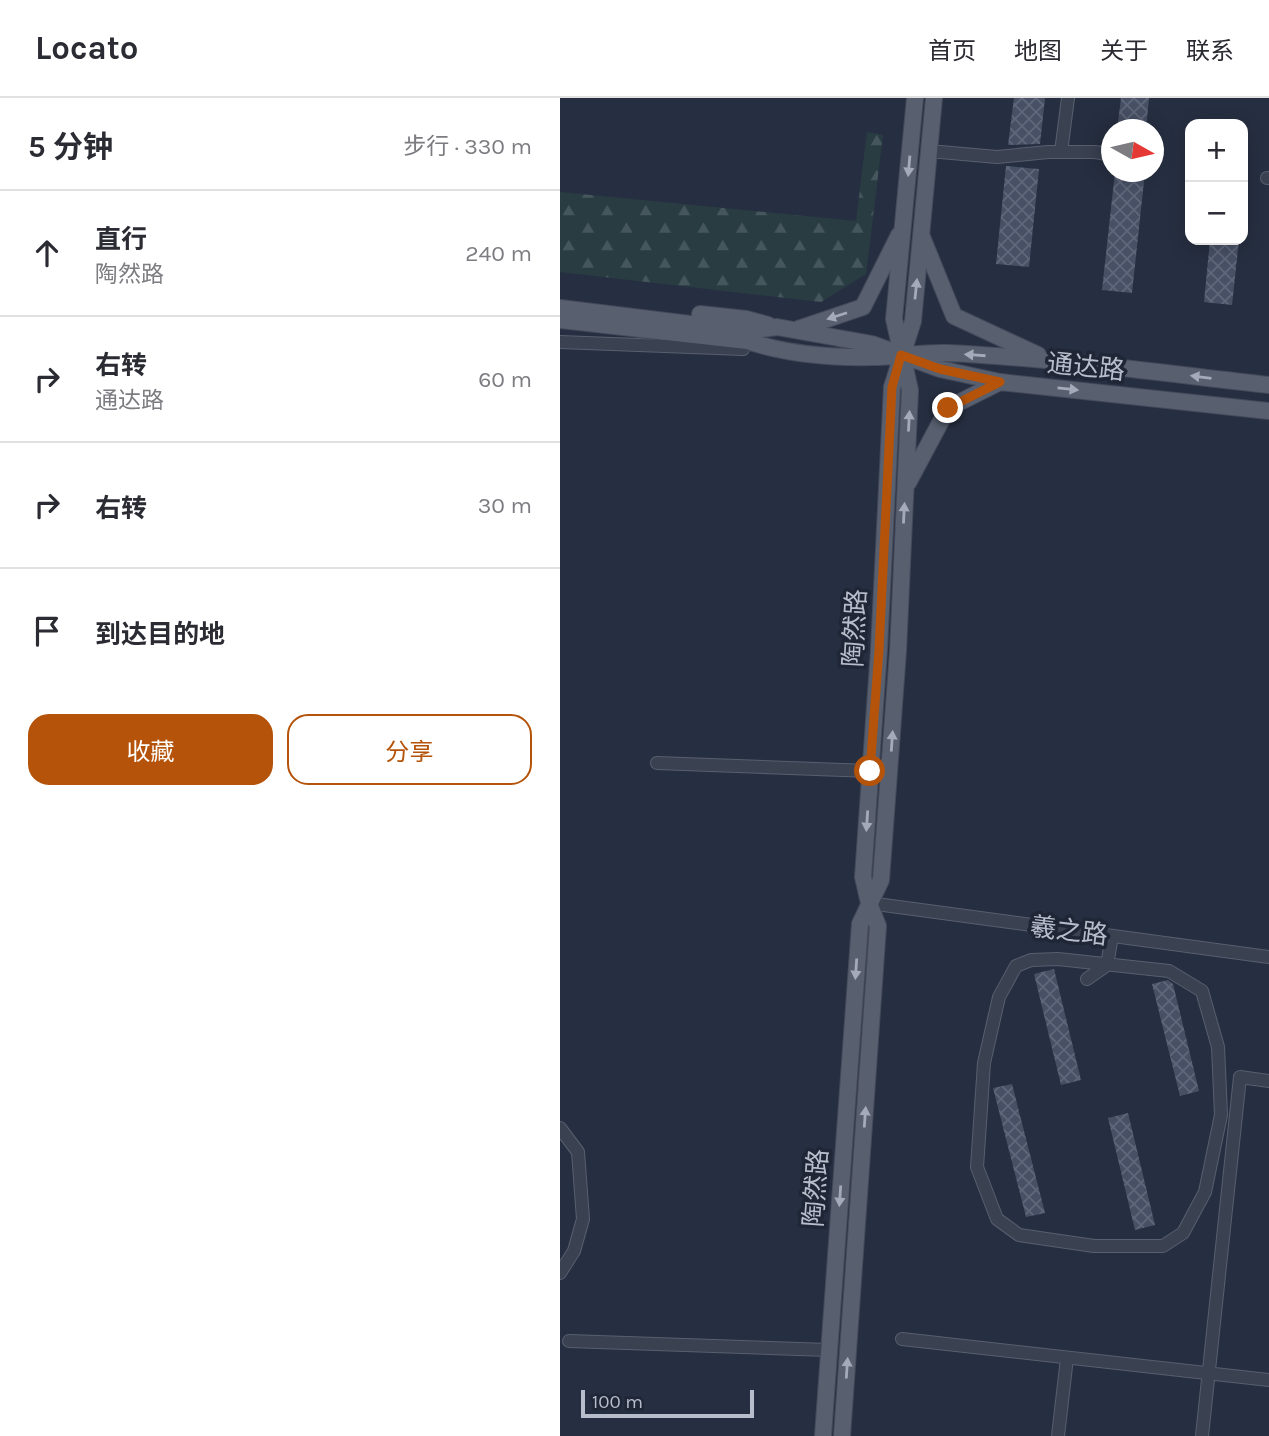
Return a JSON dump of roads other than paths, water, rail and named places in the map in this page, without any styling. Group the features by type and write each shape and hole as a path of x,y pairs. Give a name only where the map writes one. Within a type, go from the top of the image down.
{"main road":[{"name":"陶然路","path":"823,1436 860,924 881,880 898,651 910,390 894,319 915,98"},
{"name":"陶然路","path":"842,1436 878,926 863,877 879,650 892,387 913,321 934,98"},
{"path":"795,329 863,307 903,227"},
{"path":"921,236 954,316 1046,359"},
{"path":"560,298 746,319 777,327"},
{"name":"通达路","path":"560,308 747,331 777,327 795,329 872,344 940,369 1000,382 1269,411"},
{"name":"通达路","path":"560,320 747,341 775,349 871,358 942,353 1046,359 1269,385"},
{"path":"560,327 743,349 775,349"},
{"path":"905,488 948,408 1000,382"}],"street":[{"path":"1061,152 1068,98"},
{"path":"929,151 996,158 1061,152 1101,154"},
{"path":"560,342 743,349"},
{"path":"657,763 870,771"},
{"name":"羲之路","path":"869,903 1269,957"},
{"path":"1107,965 1112,936"},
{"path":"1087,979 1107,965 1169,971 1202,991 1218,1047 1220,1115 1205,1192 1183,1233 1163,1246 1094,1246 1019,1235 997,1219 977,1167 984,1063 999,997 1016,966 1031,960 1058,958 1107,965"},
{"path":"1202,1436 1240,1077 1269,1081"},
{"path":"560,1128 578,1153 583,1219 574,1251 560,1273"},
{"path":"902,1339 1269,1380"},
{"path":"569,1341 830,1350"},
{"path":"1058,1436 1067,1358"}]}
